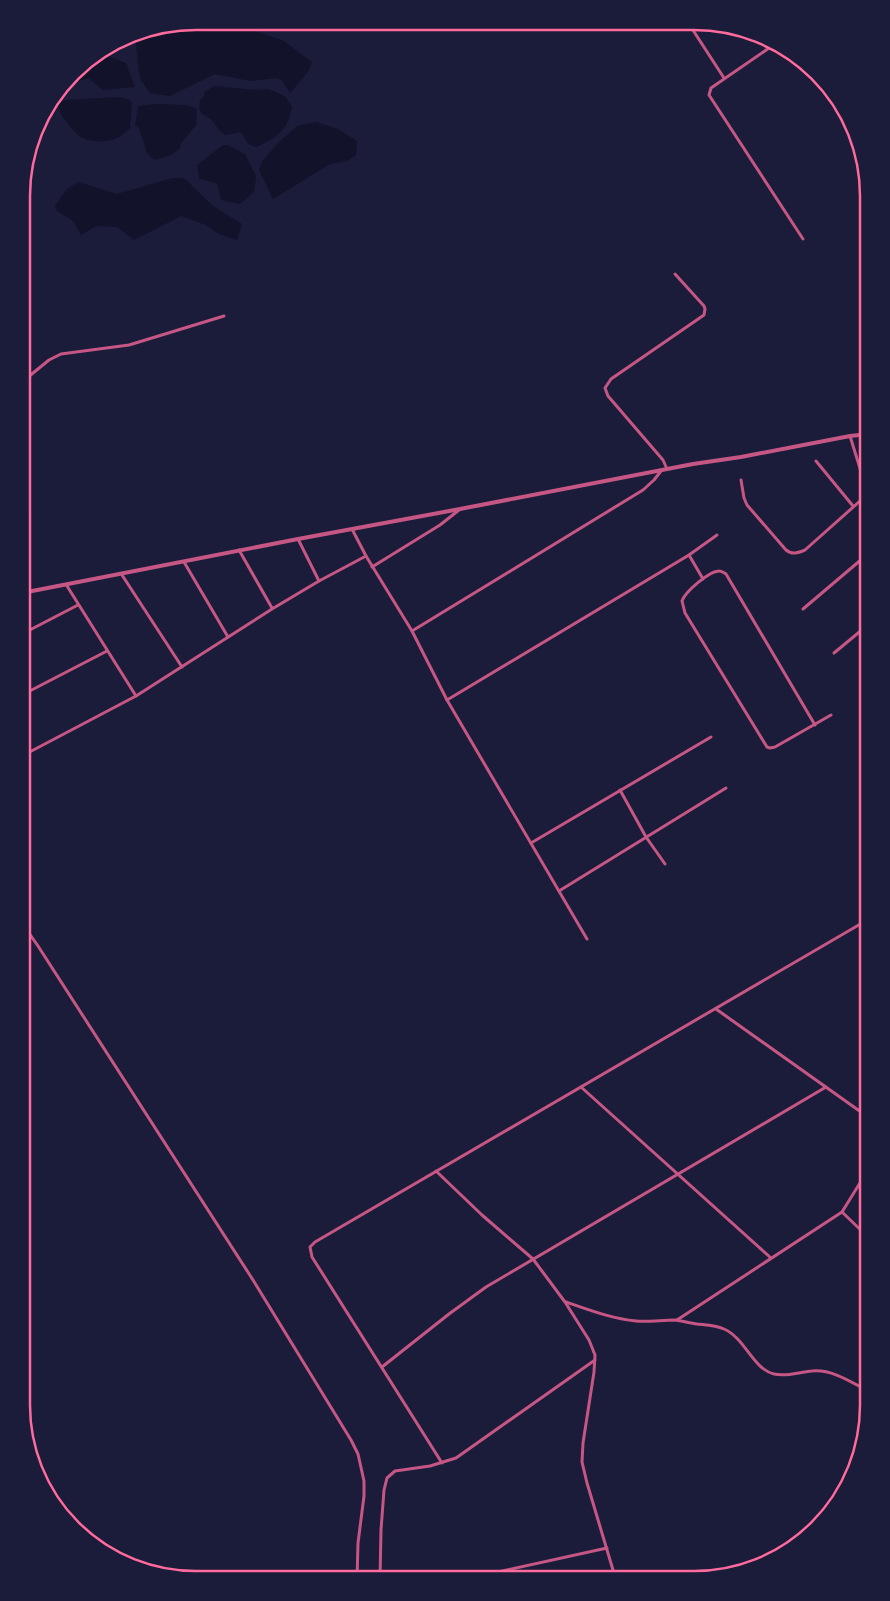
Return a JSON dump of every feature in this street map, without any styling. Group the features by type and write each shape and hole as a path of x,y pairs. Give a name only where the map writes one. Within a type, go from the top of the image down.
{"street":[{"path":"693,30 724,78"},
{"path":"769,48 711,88 709,95 803,239"},
{"path":"667,469 662,460 608,396 605,388 611,379 704,315 704,306 675,274"},
{"path":"30,375 49,360 61,354 128,345 224,316"},
{"path":"30,593 298,538 860,435"},
{"path":"850,436 860,468"},
{"path":"816,461 853,506"},
{"path":"412,631 643,490 661,471"},
{"path":"741,480 747,505 786,550 791,553 805,550 860,500"},
{"path":"372,567 440,525 460,509"},
{"path":"352,529 372,567 412,631 447,700 587,939"},
{"path":"447,700 689,555 716,535"},
{"path":"298,538 319,581"},
{"path":"239,550 272,608"},
{"path":"689,555 703,579"},
{"path":"30,752 136,696 272,608 366,556"},
{"path":"803,609 860,561"},
{"path":"184,562 228,637"},
{"path":"815,725 726,574 720,571 715,572 685,594 682,598 685,613 764,745 770,748 775,747 815,725 832,715"},
{"path":"122,574 182,667"},
{"path":"67,586 136,696"},
{"path":"30,630 78,605"},
{"path":"834,653 860,631"},
{"path":"30,691 107,651"},
{"path":"531,843 711,736"},
{"path":"559,891 726,788"},
{"path":"620,790 646,837 665,864"},
{"path":"442,1463 312,1257 310,1247 436,1171 716,1010 860,924"},
{"path":"30,934 253,1280 351,1440 358,1454 364,1481 357,1571"},
{"path":"716,1010 860,1111"},
{"path":"581,1087 771,1258"},
{"path":"382,1367 466,1301 533,1259 826,1088"},
{"path":"436,1171 482,1215 533,1259 565,1302 594,1350 595,1360 582,1462 613,1571"},
{"path":"676,1320 842,1212 860,1183"},
{"path":"842,1212 860,1229"},
{"path":"565,1302 626,1320 653,1322 676,1320 725,1329 743,1343 764,1369 772,1374 784,1375 824,1371 845,1378 860,1386"},
{"path":"380,1571 383,1510 387,1478 395,1471 416,1469 456,1458 595,1360"},
{"path":"502,1571 607,1548"}],"shaded area":[{"path":"253,30 284,41 312,62 308,72 290,93 282,80 276,78 250,81 215,74 170,96 150,93 141,80 136,42 174,31"},
{"path":"107,56 126,63 135,87 103,90 88,78 76,82"},
{"path":"215,86 257,90 268,89 285,96 292,107 284,128 276,136 256,147 248,144 241,132 225,135 211,119 202,114 199,108 204,92"},
{"path":"121,97 130,100 132,104 130,128 121,136 109,140 91,141 80,137 63,117 59,109 59,104 65,100"},
{"path":"157,104 186,105 197,109 196,125 182,142 179,149 171,155 154,160 147,153 139,128 135,126 138,106"},
{"path":"316,122 338,129 357,141 356,155 347,161 330,164 273,199 259,170 262,161 297,126"},
{"path":"223,145 228,145 245,154 256,176 254,192 240,204 221,200 217,183 199,179 197,165"},
{"path":"173,178 184,178 213,206 242,224 237,240 219,234 206,225 181,216 134,240 117,227 96,226 81,235 73,221 57,211 55,206 67,189 78,182 117,194"}]}
